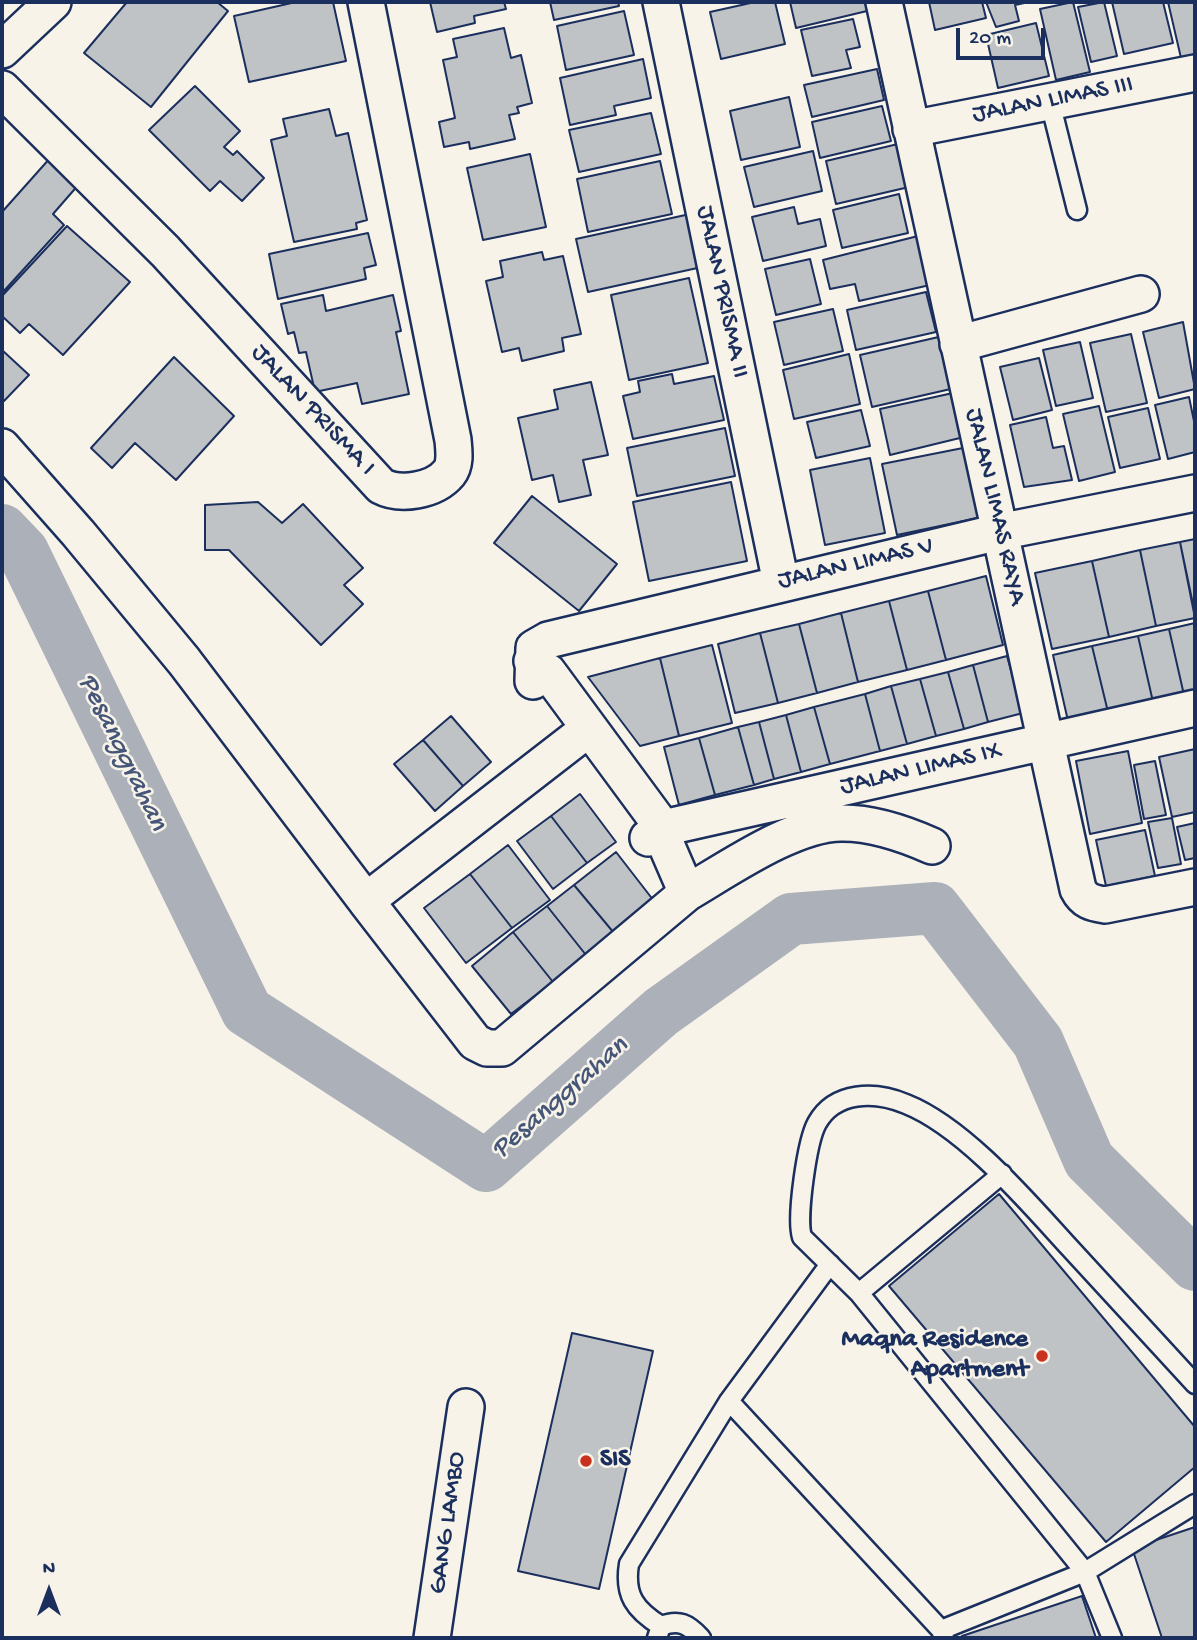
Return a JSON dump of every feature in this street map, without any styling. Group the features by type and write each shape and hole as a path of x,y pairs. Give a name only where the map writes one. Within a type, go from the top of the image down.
{"street":[{"path":"2,50 53,2"},
{"name":"JALAN PRISMA I","path":"2,89 165,251 381,486 392,492 406,492 436,483 449,472 454,460 453,440 366,2"},
{"name":"JALAN PRISMA II","path":"661,2 781,583"},
{"name":"JALAN LIMAS RAYA","path":"884,2 1078,889 1092,904 1105,905 1195,887"},
{"name":"JALAN LIMAS III","path":"911,130 1195,73"},
{"path":"958,344 1142,295"},
{"path":"2,447 78,533 184,661 475,1042 487,1048 502,1048 687,893 774,842 842,822 906,835 932,846"},
{"name":"JALAN LIMAS V","path":"532,661 534,648 548,640 999,532 1195,493"},
{"path":"532,661 548,672 659,836 687,893"},
{"path":"532,661 531,680 574,740 659,836"},
{"name":"JALAN LIMAS IX","path":"659,836 1195,708"},
{"path":"366,901 574,740"},
{"name":"GANG LAMBO","path":"432,1638 466,1407"}],"lane":[{"path":"1050,102 1077,209"},
{"path":"1112,1638 1086,1572 859,1293 802,1237 798,1226 816,1125 832,1103 859,1095 906,1103 941,1125 1002,1174 1195,1384"},
{"path":"859,1293 1002,1174"},
{"path":"701,1638 689,1626 675,1621 659,1632 630,1600 626,1581 629,1564 729,1401 830,1264"},
{"path":"729,1401 943,1634 1086,1572 1195,1504"}],"building":[{"path":"127,2 217,2 228,11 151,107 84,53"},
{"path":"296,2 333,2 346,61 249,82 234,16"},
{"path":"430,2 504,2 506,9 474,16 475,23 437,32"},
{"path":"550,2 618,2 619,6 554,20"},
{"path":"755,2 775,2 785,44 721,59 710,12"},
{"path":"790,2 865,2 867,11 796,28"},
{"path":"929,2 982,2 986,18 935,30"},
{"path":"986,2 1029,2 1015,5 1019,21 996,27"},
{"path":"1073,2 1090,72 1056,80 1040,9"},
{"path":"1104,2 1117,56 1091,62 1078,7"},
{"path":"1112,2 1163,2 1173,43 1124,54"},
{"path":"1168,2 1195,2 1195,54 1181,58"},
{"path":"624,11 634,55 566,70 557,26"},
{"path":"853,19 860,47 846,50 851,68 812,76 801,30"},
{"path":"1036,23 1049,76 998,88 986,35"},
{"path":"504,28 511,58 521,55 532,103 517,107 519,113 509,115 515,139 470,149 469,142 444,147 439,122 455,118 443,60 457,57 453,39"},
{"path":"643,59 651,98 614,106 616,115 570,125 560,78"},
{"path":"877,69 884,100 812,117 804,85"},
{"path":"195,86 240,131 224,147 233,155 237,151 264,178 242,201 220,181 210,191 149,130"},
{"path":"789,97 800,147 741,160 730,111"},
{"path":"882,106 891,141 820,158 812,122"},
{"path":"329,109 336,136 348,133 367,220 356,223 357,229 294,242 271,140 287,136 283,119"},
{"path":"651,113 661,154 579,172 569,130"},
{"path":"898,144 909,187 836,204 826,161"},
{"path":"813,151 822,191 754,207 744,167"},
{"path":"530,154 546,227 483,240 467,168"},
{"path":"51,157 80,183 53,214 64,225 2,293 2,212"},
{"path":"660,161 672,214 588,232 577,179"},
{"path":"899,194 908,233 842,248 833,210"},
{"path":"794,207 798,224 820,219 826,246 763,261 752,217"},
{"path":"690,214 702,267 588,292 576,239"},
{"path":"67,226 130,282 63,355 29,324 20,333 2,316 2,296"},
{"path":"368,233 376,265 364,268 366,279 278,299 269,254"},
{"path":"918,236 930,285 859,301 855,284 830,289 823,260"},
{"path":"542,252 544,260 563,256 581,334 562,338 564,351 522,361 519,348 502,352 486,281 503,277 500,261"},
{"path":"810,259 821,304 776,315 765,269"},
{"path":"689,278 708,363 629,380 611,295"},
{"path":"926,292 936,332 856,350 847,310"},
{"path":"323,295 326,311 393,295 401,331 396,332 409,394 362,404 357,383 315,392 306,352 299,353 294,332 288,334 281,304"},
{"path":"833,309 843,351 784,365 774,322"},
{"path":"1183,322 1195,389 1159,398 1143,332"},
{"path":"1131,334 1147,403 1106,412 1090,343"},
{"path":"943,336 955,388 872,407 860,355"},
{"path":"1080,342 1093,398 1056,406 1043,350"},
{"path":"2,350 29,375 4,401 2,399"},
{"path":"849,354 860,404 794,419 783,370"},
{"path":"174,357 234,416 176,480 135,443 112,468 91,448"},
{"path":"1039,358 1052,410 1013,420 1000,367"},
{"path":"672,374 674,384 714,376 724,420 633,439 623,396 640,392 638,381"},
{"path":"591,382 608,455 583,460 591,495 559,502 553,475 532,480 518,418 558,409 554,390"},
{"path":"953,393 964,437 890,455 880,409"},
{"path":"1189,397 1195,426 1195,452 1168,459 1155,405"},
{"path":"1099,406 1115,472 1079,481 1063,414"},
{"path":"1148,408 1160,459 1120,468 1108,417"},
{"path":"861,410 870,446 816,458 807,422"},
{"path":"1046,417 1053,448 1064,446 1072,480 1024,487 1010,425"},
{"path":"725,428 735,476 637,496 627,448"},
{"path":"968,447 983,517 897,535 882,464"},
{"path":"870,458 885,533 825,545 810,470"},
{"path":"731,482 747,561 649,581 633,502"},
{"path":"532,496 617,564 579,611 494,543"},
{"path":"258,502 282,523 303,504 363,568 344,585 363,604 321,645 229,550 205,550 205,505"},
{"path":"1195,539 1195,614 1180,542"},
{"path":"1180,542 1195,618 1156,626 1140,550"},
{"path":"1140,550 1156,626 1109,637 1092,561"},
{"path":"1092,561 1109,637 1052,649 1035,573"},
{"path":"986,576 1003,645 946,660 928,591"},
{"path":"928,591 946,660 907,670 889,601"},
{"path":"889,601 907,670 858,682 841,613"},
{"path":"841,613 858,682 817,693 799,624"},
{"path":"1195,623 1195,693 1184,695 1169,629"},
{"path":"799,624 817,693 778,703 760,633"},
{"path":"1169,629 1184,695 1153,702 1138,636"},
{"path":"760,633 778,703 735,713 718,644"},
{"path":"1138,636 1153,702 1108,712 1092,646"},
{"path":"712,645 732,723 679,736 660,658"},
{"path":"1092,646 1108,712 1068,721 1053,655"},
{"path":"1007,656 1023,713 988,722 973,665"},
{"path":"660,658 679,736 640,746 588,677"},
{"path":"973,665 988,722 964,729 948,672"},
{"path":"948,672 964,729 936,736 920,679"},
{"path":"920,679 936,736 907,744 891,686"},
{"path":"891,686 907,744 880,751 865,694"},
{"path":"865,694 880,751 830,764 814,707"},
{"path":"814,707 830,764 801,772 786,715"},
{"path":"786,715 801,772 774,779 759,722"},
{"path":"451,716 491,762 463,786 423,740"},
{"path":"759,722 774,779 754,785 738,727"},
{"path":"738,727 754,785 715,795 699,738"},
{"path":"699,738 715,795 679,805 664,747"},
{"path":"423,740 463,786 435,811 394,764"},
{"path":"1195,749 1195,812 1172,817 1159,757"},
{"path":"1128,751 1142,823 1090,834 1076,761"},
{"path":"1155,761 1166,815 1144,819 1134,765"},
{"path":"580,794 616,842 587,863 551,816"},
{"path":"551,816 587,863 553,889 517,841"},
{"path":"1172,818 1181,864 1158,868 1148,822"},
{"path":"1195,823 1195,858 1185,860 1177,827"},
{"path":"1145,830 1155,876 1106,886 1096,840"},
{"path":"508,845 550,900 512,928 470,874"},
{"path":"616,852 654,901 614,933 574,885"},
{"path":"470,874 512,928 466,963 424,908"},
{"path":"574,885 614,933 586,955 547,906"},
{"path":"547,906 586,955 553,982 513,932"},
{"path":"513,932 553,982 511,1014 472,966"},
{"name":"Maqna Residence Apartment","path":"999,1194 1195,1427 1195,1467 1106,1542 889,1286"},
{"name":"SIS","path":"572,1333 653,1351 599,1589 518,1571"},
{"path":"1195,1527 1195,1638 1162,1638 1132,1548"},
{"path":"1082,1596 1096,1638 962,1638 962,1636"}],"waterway":[{"name":"Pesanggrahan","path":"2,530 23,552 247,1011 486,1166 661,1012 791,919 935,908 1038,1042 1089,1160 1195,1265"}],"place":[{"name":"Maqna Residence Apartment","path":"1042,1356"},
{"name":"SIS","path":"586,1461"}]}
